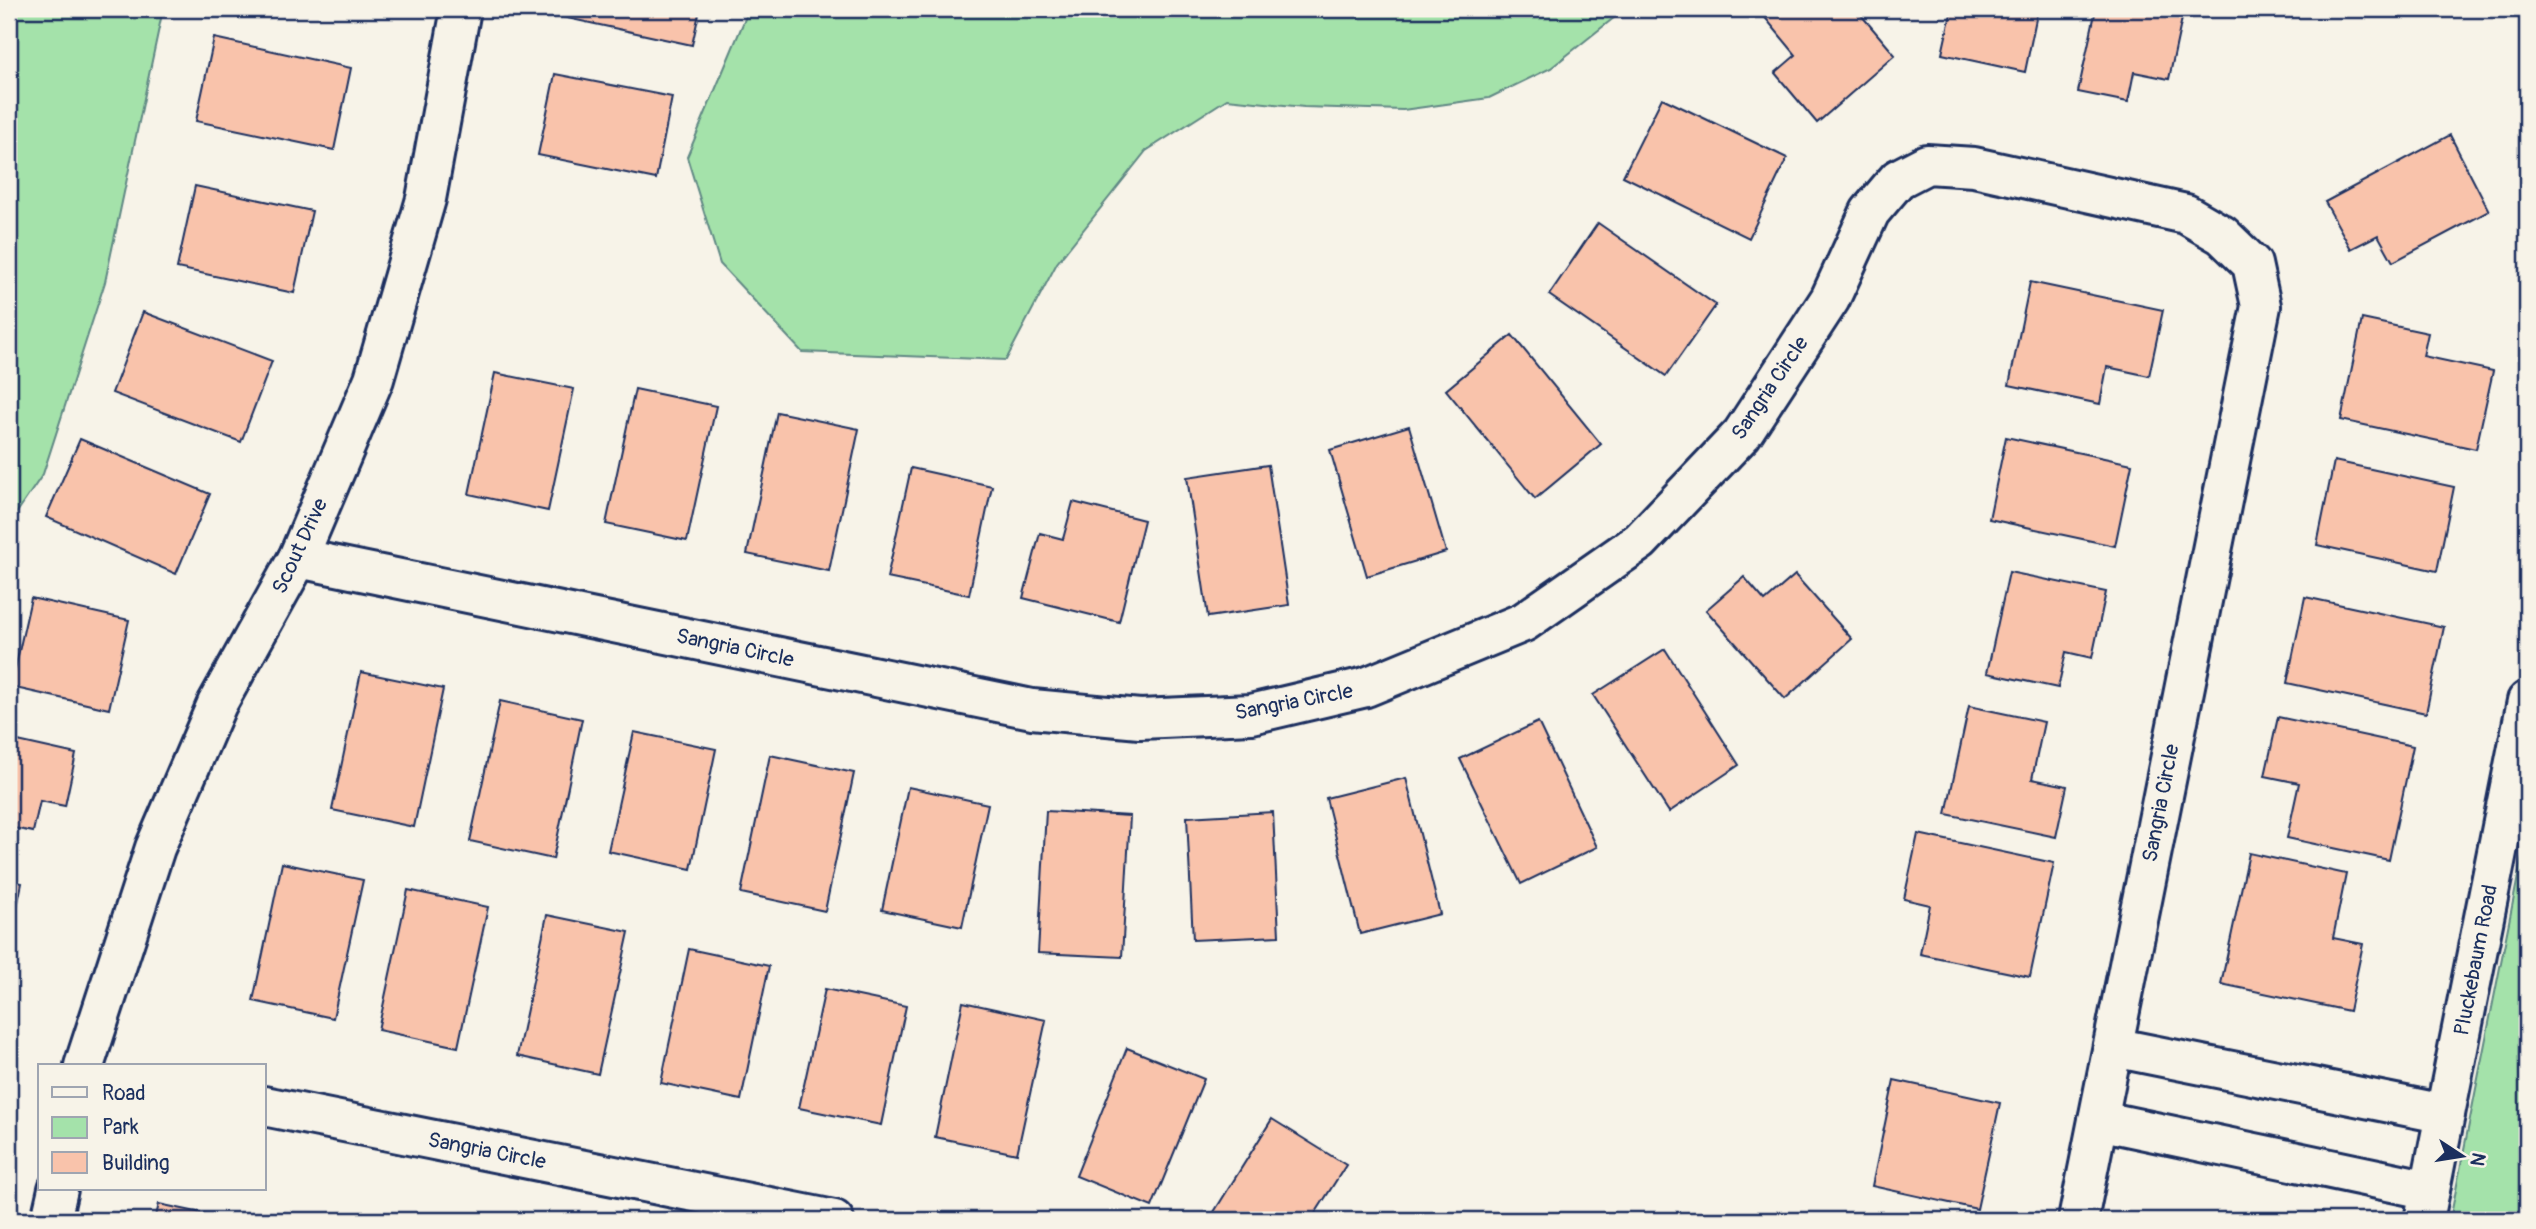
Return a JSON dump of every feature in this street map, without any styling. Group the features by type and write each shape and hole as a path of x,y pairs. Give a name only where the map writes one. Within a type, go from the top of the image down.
{"street":[{"name":"Scout Drive","path":"85,1064 155,848 218,704 298,558 374,379 426,199 461,9"},
{"name":"Sangria Circle","path":"298,558 1032,709 1140,719 1251,714 1367,687 1524,622 1640,541 1742,434 1830,299 1870,212 1898,179 1927,164 1974,167 2186,214 2222,235 2252,264 2260,306 2078,1220"},
{"name":"Pluckebaum Road","path":"2427,1205 2527,701"},
{"path":"2113,1047 2445,1114"},
{"name":"Sangria Circle","path":"266,1106 834,1220"},
{"path":"2098,1120 2427,1205"},
{"path":"51,1220 58,1190"}],"green space":[{"path":"9,9 163,9 105,282 43,474 9,524"},
{"path":"749,9 1625,9 1551,68 1489,98 1403,110 1304,107 1227,99 1146,151 1057,263 1006,360 802,352 720,264 687,157"},
{"path":"2527,831 2527,1220 2450,1220"}],"building":[{"path":"560,9 700,9 692,45 558,16"},
{"path":"1758,9 1856,9 1895,55 1817,123 1775,73 1796,55"},
{"path":"1952,9 2038,9 2025,72 1942,54"},
{"path":"2096,9 2184,9 2169,79 2134,72 2128,102 2078,92"},
{"path":"214,38 351,68 334,150 196,121"},
{"path":"555,74 672,97 656,179 538,155"},
{"path":"1662,98 1787,158 1749,238 1623,176"},
{"path":"2450,135 2489,211 2393,262 2378,235 2351,249 2325,202"},
{"path":"195,186 312,211 294,293 177,268"},
{"path":"1598,223 1716,305 1666,376 1549,295"},
{"path":"2030,282 2163,310 2149,376 2107,367 2100,404 2009,385"},
{"path":"143,312 272,361 241,442 112,393"},
{"path":"2362,319 2428,333 2423,356 2493,371 2476,449 2341,420"},
{"path":"1512,335 1601,444 1535,499 1446,390"},
{"path":"495,373 574,389 548,511 469,494"},
{"path":"635,389 716,406 687,541 606,524"},
{"path":"777,412 859,429 829,571 747,554"},
{"path":"1409,426 1446,552 1367,576 1330,450"},
{"path":"2006,437 2132,464 2115,546 1989,519"},
{"path":"80,439 210,494 176,574 46,517"},
{"path":"2334,461 2454,487 2437,571 2317,545"},
{"path":"1268,465 1289,605 1208,617 1187,477"},
{"path":"911,468 992,486 969,595 887,578"},
{"path":"1073,502 1144,520 1119,622 1023,598 1040,533 1063,539"},
{"path":"2009,572 2106,592 2092,658 2066,652 2058,688 1987,673"},
{"path":"1795,575 1852,639 1785,699 1706,610 1744,577 1765,601"},
{"path":"2305,597 2444,627 2426,713 2287,683"},
{"path":"31,598 129,620 109,709 11,687"},
{"path":"1665,649 1739,765 1669,812 1593,695"},
{"path":"361,672 443,689 414,827 332,810"},
{"path":"500,701 582,719 553,859 470,841"},
{"path":"1969,706 2044,722 2032,779 2067,786 2056,837 1946,814"},
{"path":"2278,717 2413,746 2389,860 2287,838 2299,783 2265,776"},
{"path":"1538,722 1597,847 1521,884 1460,759"},
{"path":"634,732 716,749 691,869 608,851"},
{"path":"9,739 76,754 65,806 40,801 33,832 9,827"},
{"path":"770,755 854,773 825,911 741,893"},
{"path":"1406,778 1440,914 1360,934 1326,798"},
{"path":"908,787 988,804 962,927 882,910"},
{"path":"1046,811 1130,816 1122,957 1038,953"},
{"path":"1273,812 1279,936 1193,940 1187,817"},
{"path":"1918,834 2054,863 2030,977 1920,954 1930,905 1904,899"},
{"path":"2249,853 2346,874 2333,938 2363,944 2349,1011 2221,984"},
{"path":"282,863 363,880 333,1018 253,1001"},
{"path":"9,880 22,883 9,946"},
{"path":"408,890 488,907 458,1047 378,1030"},
{"path":"547,915 629,932 598,1074 517,1056"},
{"path":"689,949 769,966 741,1100 661,1083"},
{"path":"825,989 906,1006 881,1125 799,1108"},
{"path":"963,1002 1046,1020 1017,1154 935,1137"},
{"path":"1127,1048 1204,1079 1152,1207 1076,1176"},
{"path":"1894,1080 2000,1103 1977,1209 1872,1186"},
{"path":"1272,1119 1346,1165 1311,1220 1209,1220"},
{"path":"159,1204 234,1220 155,1220"},
{"path":"1845,1213 1880,1220 1844,1220"}]}
